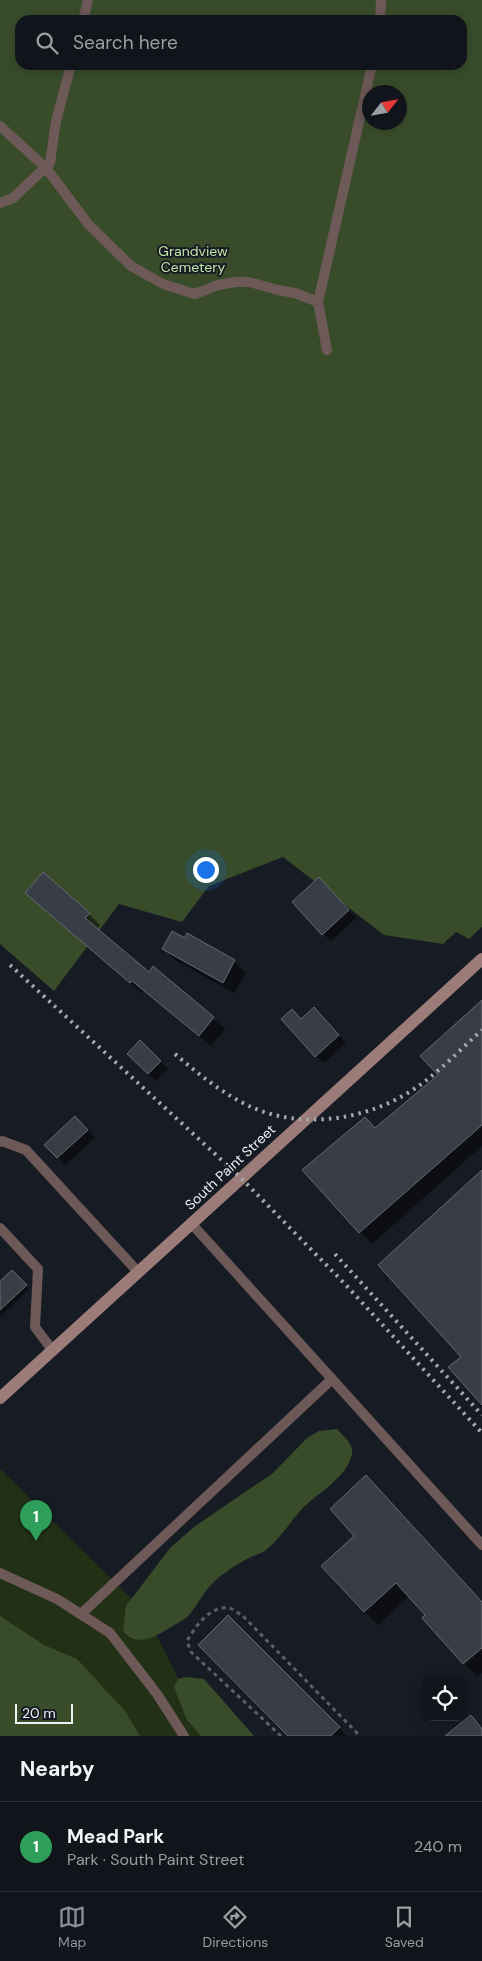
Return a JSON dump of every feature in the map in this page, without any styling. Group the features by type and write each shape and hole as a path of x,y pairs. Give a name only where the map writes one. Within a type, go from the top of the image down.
{"main road":[{"name":"South Paint Street","path":"0,1398 482,959"}],"lane":[{"path":"84,15 88,0"},
{"path":"380,15 381,0"},
{"path":"0,203 12,198 50,164 56,121 70,70"},
{"path":"327,350 318,302 371,70"},
{"path":"0,126 46,168 89,225 131,266 163,284 195,294 218,286 236,282 248,282 295,293 318,302"},
{"path":"0,1142 2,1141 26,1150 138,1272"},
{"path":"191,1223 482,1545"},
{"path":"0,1228 38,1268 35,1328 53,1351"},
{"path":"81,1614 332,1379"},
{"path":"0,1573 57,1599 110,1633 157,1694 184,1736"}],"path":[{"path":"281,1736 191,1652 188,1641 195,1626 208,1616 219,1610 230,1608 244,1616 360,1736"}],"green space":[{"name":"Grandview Cemetery","path":"0,0 482,0 482,927 469,939 456,932 443,944 384,935 283,857 209,886 182,922 119,904 54,991 0,944"},
{"path":"337,1429 348,1440 351,1447 352,1454 349,1463 338,1478 301,1510 281,1535 264,1552 251,1557 217,1579 187,1617 167,1630 148,1639 141,1640 129,1636 123,1631 126,1606 170,1548 194,1527 273,1473 307,1438 319,1431"},
{"path":"0,1469 145,1612 207,1736 0,1736"},
{"path":"0,1616 44,1645 77,1659 125,1711 140,1736 0,1736"},
{"path":"186,1677 204,1679 254,1736 201,1736 187,1720 174,1687 178,1679"}],"building":[{"path":"43,872 90,913 85,918 149,972 153,966 214,1017 199,1036 132,981 130,983 25,893"},
{"path":"319,877 349,910 322,935 292,902"},
{"path":"172,931 185,938 187,933 235,960 223,983 162,949"},
{"path":"482,1000 482,1125 359,1233 302,1170 365,1117 375,1128 438,1075 420,1056"},
{"path":"314,1007 339,1035 315,1057 281,1019 292,1009 301,1019"},
{"path":"140,1040 161,1061 148,1074 127,1054"},
{"path":"75,1116 88,1130 57,1158 44,1145"},
{"path":"482,1170 482,1405 448,1367 461,1357 378,1265"},
{"path":"12,1270 27,1285 0,1310 0,1281"},
{"path":"366,1475 482,1602 482,1648 463,1664 422,1618 425,1615 396,1583 364,1612 321,1566 354,1536 330,1509"},
{"path":"228,1615 340,1727 331,1736 288,1736 198,1645"},
{"path":"471,1715 482,1729 482,1736 445,1736 464,1721 467,1721 467,1718"}],"railway":[{"path":"10,965 240,1177 345,1284 482,1433"},
{"path":"175,1054 199,1074 243,1103 264,1112 310,1120 357,1114 379,1107 400,1097 428,1079 482,1030"},
{"path":"335,1254 482,1415"}],"place":[{"name":"Mead Park","path":"36,1541"}]}
